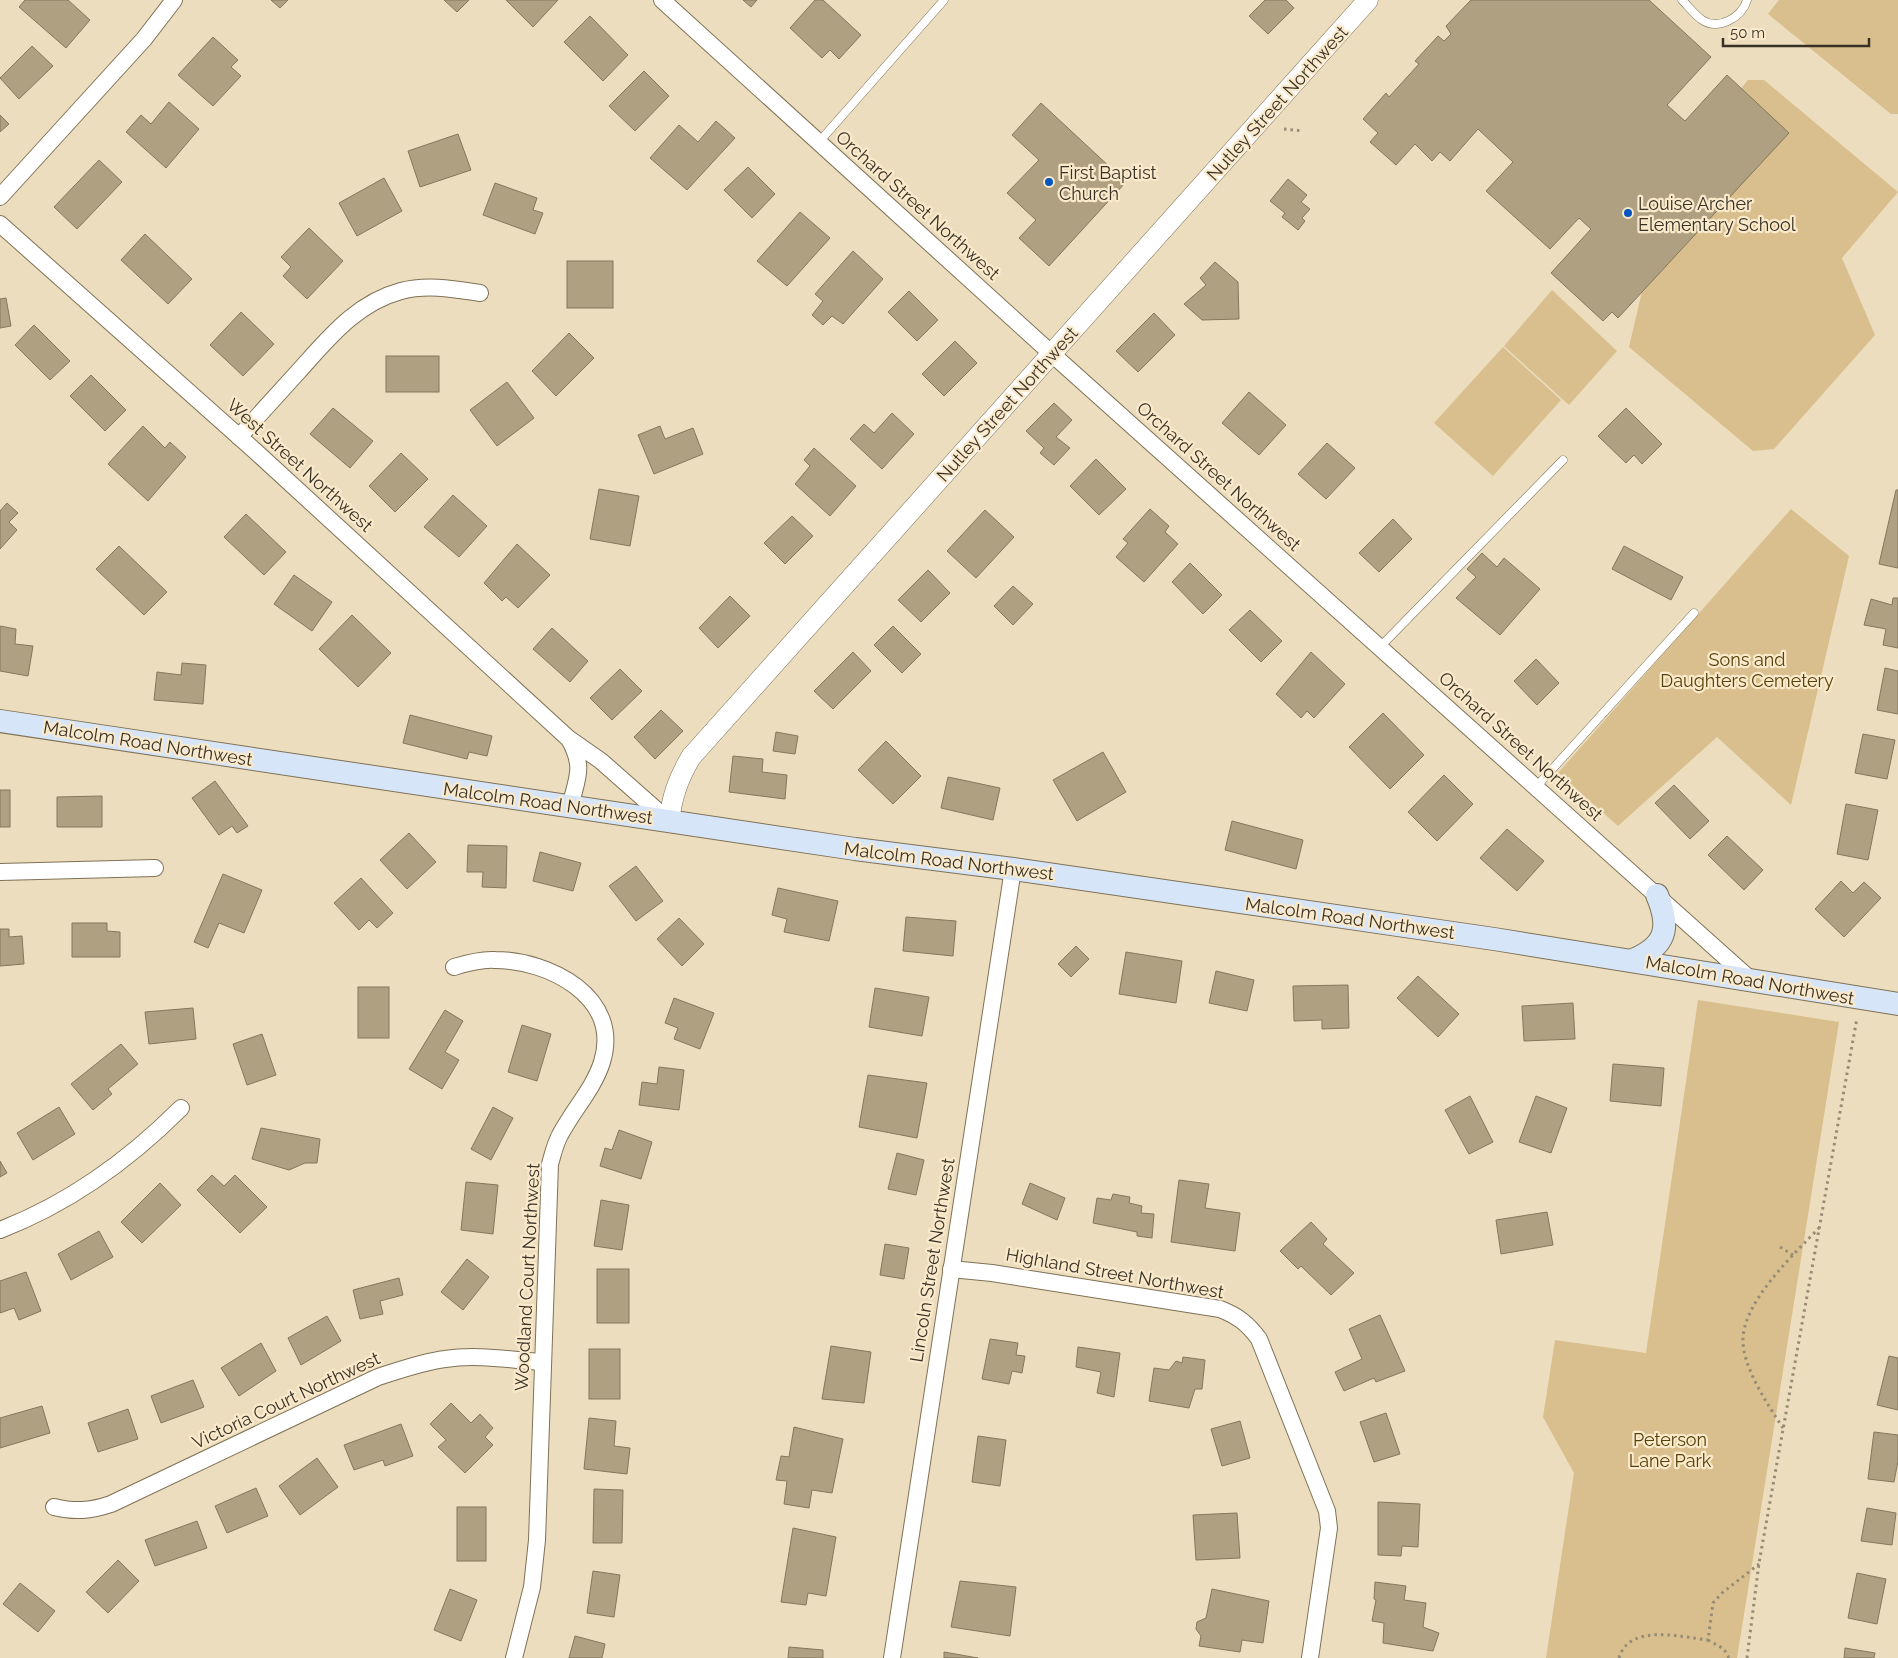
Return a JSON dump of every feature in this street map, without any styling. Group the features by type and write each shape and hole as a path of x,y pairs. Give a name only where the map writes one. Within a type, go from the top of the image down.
{"main road":[{"name":"Malcolm Road Northwest","path":"0,721 669,822 854,849 1013,869 1633,960 1898,1004"},
{"path":"1633,960 1645,955 1655,947 1666,928 1665,917 1657,895"}],"street":[{"path":"0,197 144,39 174,0"},
{"name":"Orchard Street Northwest","path":"662,0 1052,354 1750,980"},
{"name":"Nutley Street Northwest","path":"669,822 672,799 678,778 691,757 1368,0"},
{"name":"West Street Northwest","path":"0,224 239,436 569,739 601,761 669,822"},
{"path":"239,436 335,331 355,313 370,304 401,291 422,288 446,288 480,293"},
{"name":"West Street Northwest","path":"569,739 579,757 578,772 570,807"},
{"path":"0,872 155,868"},
{"name":"Lincoln Street Northwest","path":"892,1658 1013,869"},
{"name":"Woodland Court Northwest","path":"454,967 495,960 518,962 560,975 583,990 596,1006 603,1024 605,1041 602,1061 594,1079 560,1134 550,1164 536,1550 532,1587 514,1658"},
{"path":"0,1230 26,1220 68,1198 110,1172 149,1140 181,1108"},
{"name":"Highland Street Northwest","path":"951,1269 992,1273 1220,1309 1236,1316 1249,1325 1259,1339 1327,1511 1329,1528 1310,1658"},
{"name":"Victoria Court Northwest","path":"54,1508 72,1511 92,1510 111,1504 378,1377 416,1364 447,1358 488,1358 542,1362"}],"lane":[{"path":"819,142 944,0"},
{"path":"1682,0 1703,20 1718,24 1734,19 1747,0"},
{"path":"1380,647 1563,460"},
{"path":"1536,787 1694,613"}],"path":[{"path":"1284,129 1303,131"},
{"path":"1747,1658 1759,1563 1860,999"},
{"path":"1783,1428 1760,1393 1743,1339 1746,1319 1793,1255 1820,1227"},
{"path":"1780,1247 1793,1255"},
{"path":"1708,1640 1713,1603 1722,1593 1759,1563"},
{"path":"1619,1658 1627,1643 1646,1635 1708,1640 1724,1649 1729,1658"}],"green space":[{"path":"1779,0 1898,0 1898,114 1891,114 1768,14"},
{"path":"1748,80 1764,80 1898,192 1842,258 1875,335 1774,449 1753,451 1629,347 1647,270 1630,220"},
{"path":"1552,290 1617,351 1569,405 1504,346"},
{"path":"1503,347 1561,400 1493,476 1434,423"},
{"name":"Sons and Daughters Cemetery","path":"1791,509 1849,556 1791,805 1717,737 1618,826 1558,773"},
{"name":"Peterson Lane Park","path":"1698,1000 1839,1022 1737,1658 1546,1658 1574,1473 1543,1417 1555,1340 1646,1353"}],"building":[{"path":"25,0 68,0 90,20 66,48 19,7"},
{"path":"271,0 288,0 280,8"},
{"path":"444,0 469,0 457,12"},
{"path":"506,0 558,0 533,27"},
{"path":"743,0 757,0 751,7"},
{"path":"815,0 823,0 861,35 839,59 830,50 822,58 790,28"},
{"path":"1265,0 1286,0 1294,8 1268,34 1249,16"},
{"path":"1471,0 1649,0 1711,57 1667,105 1685,121 1727,75 1789,133 1618,318 1612,312 1603,321 1551,273 1591,229 1579,218 1550,249 1486,191 1513,162 1478,129 1450,161 1440,152 1432,161 1415,144 1396,165 1370,142 1378,133 1363,119 1386,93 1389,97 1419,64 1415,61 1438,36 1444,41 1451,34 1446,26"},
{"path":"590,16 628,55 603,81 564,42"},
{"path":"213,37 238,60 231,67 241,76 213,106 178,75"},
{"path":"32,46 53,66 19,99 0,78"},
{"path":"644,71 669,96 635,131 609,106"},
{"path":"169,102 199,129 166,168 126,132 141,115 151,124"},
{"path":"1041,103 1126,182 1049,266 1019,238 1036,220 1007,193 1039,160 1012,135"},
{"path":"0,115 9,124 0,132"},
{"path":"716,121 735,138 687,190 650,158 679,125 698,142"},
{"path":"458,134 471,170 420,187 408,151"},
{"path":"99,160 122,182 77,229 54,207"},
{"path":"748,167 775,194 752,218 724,190"},
{"path":"384,178 402,211 357,236 339,203"},
{"path":"1288,179 1307,195 1301,202 1310,209 1302,218 1305,221 1298,230 1282,217 1285,213 1270,201"},
{"path":"495,183 537,198 533,210 543,213 535,234 483,215"},
{"path":"800,212 830,238 787,286 757,261"},
{"path":"309,228 343,261 307,299 283,276 291,267 281,257"},
{"path":"145,234 192,279 168,304 121,260"},
{"path":"853,251 883,279 843,324 832,316 823,325 812,315 823,301 815,294"},
{"path":"567,261 613,261 613,308 567,308"},
{"path":"1215,262 1238,282 1239,319 1202,320 1184,304 1206,285 1200,278"},
{"path":"909,291 938,320 917,341 888,312"},
{"path":"6,298 11,326 0,328 0,299"},
{"path":"241,312 274,344 243,376 210,345"},
{"path":"1154,313 1175,335 1138,372 1116,351"},
{"path":"34,325 70,361 50,380 15,345"},
{"path":"569,333 594,358 556,396 532,371"},
{"path":"955,341 977,363 944,396 922,374"},
{"path":"386,356 439,356 439,392 386,392"},
{"path":"91,375 126,410 105,431 70,396"},
{"path":"507,382 534,418 497,446 470,410"},
{"path":"1249,392 1286,425 1259,455 1222,423"},
{"path":"1054,403 1072,420 1056,437 1070,448 1054,465 1040,453 1044,448 1026,431"},
{"path":"333,408 373,441 350,468 310,434"},
{"path":"1626,408 1662,444 1642,464 1634,455 1626,463 1598,436"},
{"path":"892,413 914,434 882,469 850,439 864,424 874,433"},
{"path":"143,426 165,448 170,442 186,457 148,501 108,464"},
{"path":"660,426 665,439 693,428 703,454 654,474 638,435"},
{"path":"1327,443 1355,468 1326,499 1298,474"},
{"path":"814,448 856,486 830,516 795,484 810,466 804,460"},
{"path":"401,453 428,479 395,512 369,486"},
{"path":"1096,459 1126,489 1099,515 1070,486"},
{"path":"599,489 639,496 630,546 590,539"},
{"path":"1896,490 1898,490 1898,568 1879,564"},
{"path":"453,495 487,526 459,557 424,527"},
{"path":"7,503 18,513 9,522 17,530 0,549 0,511"},
{"path":"1150,509 1169,526 1165,532 1178,544 1144,582 1116,557 1128,543 1123,539"},
{"path":"985,510 1014,537 976,578 947,551"},
{"path":"246,514 286,552 264,575 224,537"},
{"path":"792,516 813,536 785,564 764,543"},
{"path":"1393,519 1412,539 1379,572 1359,553"},
{"path":"517,544 550,575 518,608 506,597 502,601 484,583"},
{"path":"119,546 167,592 144,615 96,569"},
{"path":"1624,546 1683,577 1671,600 1612,569"},
{"path":"1482,553 1497,567 1504,558 1540,589 1500,635 1456,598 1476,577 1467,569"},
{"path":"1190,563 1222,595 1203,614 1172,582"},
{"path":"928,570 950,593 921,622 898,600"},
{"path":"294,575 332,602 312,631 274,604"},
{"path":"1013,586 1033,604 1013,625 994,606"},
{"path":"730,596 750,616 718,648 699,628"},
{"path":"1893,598 1898,598 1898,648 1883,645 1886,629 1864,625 1871,599 1892,605"},
{"path":"1250,610 1282,641 1261,662 1229,630"},
{"path":"352,615 391,653 358,687 319,649"},
{"path":"0,626 16,629 15,644 33,646 28,676 0,671"},
{"path":"893,626 921,654 902,673 874,645"},
{"path":"552,628 588,661 570,682 533,649"},
{"path":"853,652 871,671 833,709 814,691"},
{"path":"1311,652 1345,684 1314,718 1307,711 1301,718 1276,694"},
{"path":"1536,659 1559,683 1537,705 1514,681"},
{"path":"182,663 206,665 203,704 154,700 157,672 181,675"},
{"path":"1885,668 1898,671 1898,714 1877,710"},
{"path":"620,669 642,691 612,720 590,698"},
{"path":"661,710 683,731 655,759 634,737"},
{"path":"1383,713 1424,755 1390,789 1349,747"},
{"path":"410,715 492,736 487,756 469,752 467,759 403,743"},
{"path":"776,732 798,736 795,754 773,751"},
{"path":"1863,734 1895,740 1887,779 1855,773"},
{"path":"886,741 921,776 893,804 858,770"},
{"path":"1103,752 1126,792 1077,821 1053,780"},
{"path":"733,756 763,759 762,772 787,775 785,799 729,792"},
{"path":"1444,775 1473,804 1437,841 1408,812"},
{"path":"948,777 1000,788 993,820 941,808"},
{"path":"215,781 248,826 237,833 232,826 219,835 192,798"},
{"path":"1674,785 1709,821 1690,839 1655,803"},
{"path":"0,790 10,790 10,827 0,827"},
{"path":"102,796 102,827 57,827 57,797"},
{"path":"1846,804 1878,810 1868,860 1837,854"},
{"path":"1232,821 1303,840 1296,869 1225,850"},
{"path":"1507,829 1544,861 1517,891 1480,858"},
{"path":"409,833 436,862 407,889 380,860"},
{"path":"1727,836 1763,870 1744,890 1708,855"},
{"path":"468,845 507,846 506,888 482,887 483,872 467,872"},
{"path":"540,852 581,863 573,891 533,881"},
{"path":"636,866 663,901 636,921 609,886"},
{"path":"223,874 262,890 244,933 219,923 208,948 194,942"},
{"path":"361,878 393,913 377,928 369,920 359,930 334,903"},
{"path":"1841,881 1853,893 1864,882 1881,898 1844,937 1815,909"},
{"path":"778,888 838,901 829,941 784,932 787,919 772,915"},
{"path":"906,917 956,921 953,956 903,951"},
{"path":"679,918 704,944 682,966 657,939"},
{"path":"72,923 107,923 107,931 120,932 120,957 72,957"},
{"path":"0,929 9,929 9,937 22,936 24,964 0,966"},
{"path":"1076,946 1089,959 1071,977 1058,964"},
{"path":"1126,952 1182,961 1176,1003 1119,994"},
{"path":"1216,971 1254,980 1247,1011 1209,1003"},
{"path":"1418,976 1459,1014 1438,1037 1397,998"},
{"path":"1348,985 1349,1028 1322,1029 1322,1020 1294,1021 1293,986"},
{"path":"358,987 389,987 389,1038 358,1038"},
{"path":"875,988 929,997 922,1036 869,1027"},
{"path":"674,998 714,1013 700,1049 674,1039 678,1028 665,1023"},
{"path":"1573,1003 1575,1039 1524,1041 1522,1006"},
{"path":"193,1008 196,1039 149,1044 145,1012"},
{"path":"445,1010 463,1021 445,1052 459,1060 442,1089 409,1069"},
{"path":"522,1025 551,1034 537,1081 508,1072"},
{"path":"262,1034 276,1075 247,1085 233,1044"},
{"path":"121,1044 138,1064 108,1089 112,1094 93,1110 71,1084"},
{"path":"1613,1064 1664,1068 1661,1106 1610,1101"},
{"path":"659,1067 684,1070 679,1110 639,1105 642,1082 657,1084"},
{"path":"868,1075 927,1083 917,1138 859,1127"},
{"path":"1470,1096 1493,1142 1469,1154 1445,1110"},
{"path":"1536,1096 1567,1108 1551,1153 1519,1142"},
{"path":"59,1107 75,1134 33,1160 17,1133"},
{"path":"493,1107 513,1118 491,1160 471,1149"},
{"path":"261,1128 320,1139 317,1163 305,1163 289,1170 252,1159"},
{"path":"619,1130 652,1142 641,1179 600,1166 605,1148 612,1150"},
{"path":"897,1153 924,1160 916,1195 888,1189"},
{"path":"0,1161 7,1173 0,1177"},
{"path":"212,1175 224,1186 235,1175 267,1207 240,1233 197,1190"},
{"path":"1179,1180 1209,1184 1205,1208 1240,1213 1235,1251 1171,1242"},
{"path":"466,1182 498,1185 493,1234 461,1230"},
{"path":"160,1183 181,1205 142,1243 121,1222"},
{"path":"1030,1183 1065,1198 1057,1220 1022,1204"},
{"path":"1113,1194 1130,1197 1129,1203 1142,1206 1141,1213 1154,1214 1152,1238 1137,1236 1137,1232 1093,1223 1097,1198 1111,1200"},
{"path":"601,1200 629,1205 622,1250 594,1246"},
{"path":"1547,1212 1553,1245 1501,1254 1496,1220"},
{"path":"1311,1222 1327,1239 1323,1244 1354,1273 1331,1295 1301,1266 1298,1269 1280,1251"},
{"path":"99,1231 113,1257 71,1280 58,1254"},
{"path":"885,1244 909,1248 904,1279 880,1275"},
{"path":"467,1259 489,1277 463,1310 441,1292"},
{"path":"597,1269 629,1269 629,1323 597,1323"},
{"path":"26,1272 41,1311 19,1320 14,1308 0,1313 0,1281"},
{"path":"399,1278 403,1295 380,1301 383,1314 360,1319 353,1290"},
{"path":"1380,1315 1405,1371 1376,1382 1374,1378 1344,1391 1335,1372 1362,1359 1349,1329"},
{"path":"327,1316 341,1341 301,1365 288,1338"},
{"path":"990,1339 1018,1343 1016,1355 1025,1356 1022,1373 1012,1371 1009,1384 982,1379"},
{"path":"261,1343 276,1371 239,1396 221,1368"},
{"path":"831,1346 871,1352 864,1403 822,1399"},
{"path":"1078,1347 1120,1353 1114,1397 1097,1393 1101,1372 1076,1367"},
{"path":"589,1349 620,1349 620,1399 589,1399"},
{"path":"1889,1356 1898,1358 1898,1410 1877,1405"},
{"path":"1183,1357 1205,1360 1202,1389 1195,1389 1189,1408 1149,1401 1154,1368 1169,1370 1176,1361 1182,1363"},
{"path":"193,1380 204,1407 161,1423 151,1396"},
{"path":"451,1403 471,1423 480,1414 493,1428 485,1437 493,1445 465,1473 438,1447 446,1440 430,1424"},
{"path":"42,1406 50,1433 0,1448 0,1418"},
{"path":"128,1409 138,1439 98,1452 88,1423"},
{"path":"1386,1413 1400,1454 1374,1462 1360,1422"},
{"path":"589,1418 616,1421 614,1446 630,1448 627,1474 584,1469"},
{"path":"1240,1421 1250,1458 1222,1466 1211,1429"},
{"path":"401,1424 413,1456 385,1466 383,1460 354,1470 344,1445"},
{"path":"794,1427 843,1439 832,1493 812,1490 809,1508 784,1504 787,1481 776,1480 781,1456 789,1457"},
{"path":"1874,1432 1898,1435 1898,1461 1894,1482 1868,1479"},
{"path":"978,1436 1006,1440 1000,1486 972,1482"},
{"path":"317,1458 338,1487 300,1515 279,1486"},
{"path":"256,1488 268,1516 227,1533 215,1506"},
{"path":"594,1489 623,1490 622,1543 593,1543"},
{"path":"1378,1502 1420,1504 1418,1547 1402,1546 1401,1556 1378,1555"},
{"path":"457,1507 486,1507 486,1561 457,1561"},
{"path":"1867,1508 1896,1513 1892,1545 1861,1541"},
{"path":"1237,1513 1240,1558 1196,1560 1193,1515"},
{"path":"197,1521 207,1548 155,1566 145,1540"},
{"path":"793,1528 836,1537 826,1596 808,1593 806,1605 781,1602"},
{"path":"118,1560 139,1581 108,1613 86,1592"},
{"path":"593,1571 620,1575 614,1617 587,1613"},
{"path":"1857,1573 1886,1579 1877,1624 1848,1618"},
{"path":"960,1581 1016,1587 1010,1636 951,1627"},
{"path":"1375,1582 1406,1586 1404,1600 1426,1603 1423,1627 1439,1633 1433,1651 1383,1643 1384,1623 1372,1621 1376,1600 1374,1599"},
{"path":"20,1583 55,1611 38,1632 3,1604"},
{"path":"450,1589 477,1600 461,1641 434,1630"},
{"path":"1212,1589 1269,1601 1263,1643 1242,1640 1240,1652 1199,1646 1201,1636 1196,1629 1197,1622 1206,1618"},
{"path":"575,1636 605,1644 602,1658 569,1658"},
{"path":"789,1647 823,1650 823,1658 788,1658"},
{"path":"1845,1648 1875,1653 1874,1658 1844,1658"},
{"path":"944,1652 978,1658 944,1658"}],"place":[{"name":"First Baptist Church","path":"1049,182"},
{"name":"Louise Archer Elementary School","path":"1628,213"}]}
